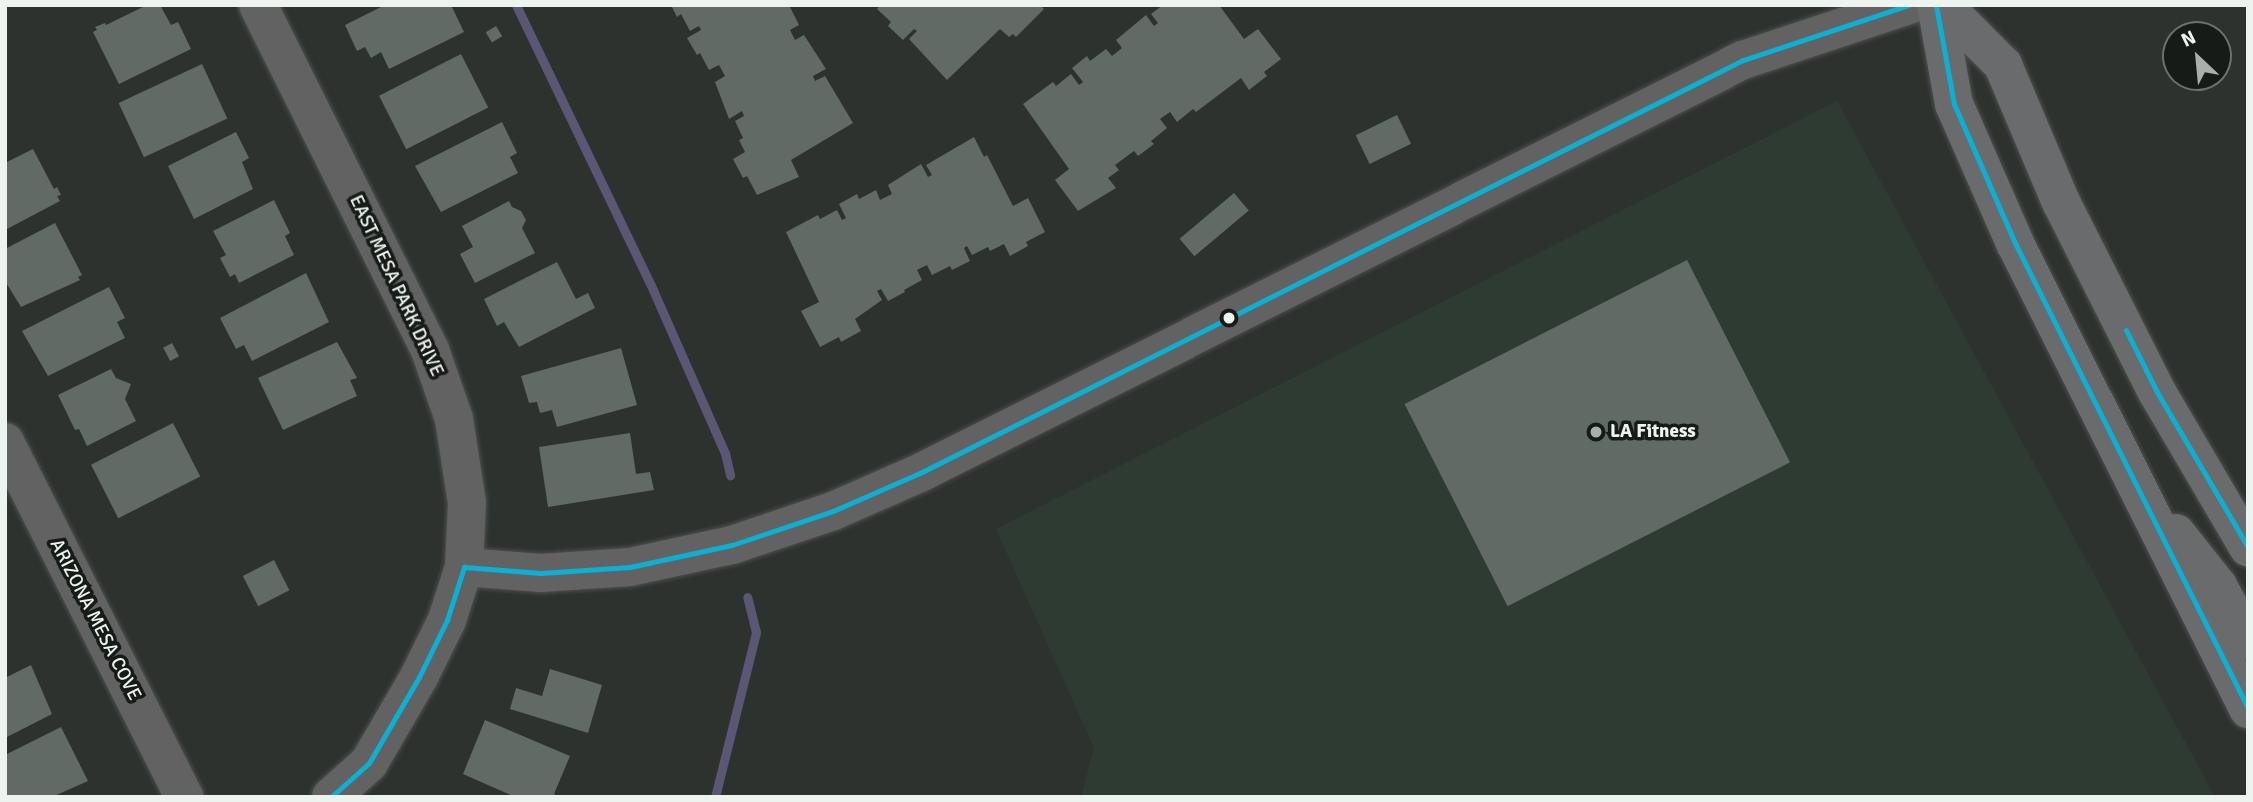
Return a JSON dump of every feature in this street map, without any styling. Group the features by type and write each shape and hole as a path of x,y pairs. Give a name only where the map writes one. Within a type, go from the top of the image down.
{"main road":[{"path":"1936,5 1954,104 2016,245 2248,709"},
{"path":"1943,5 2003,65 2062,202 2157,392 2248,547"},
{"path":"2138,485 2218,586 2248,641"}],"street":[{"name":"EAST MESA PARK DRIVE","path":"258,5 430,349 454,419 465,491 464,566 447,620 407,699 369,763 331,797"},
{"path":"464,566 541,573 630,567 732,545 833,511 924,471 1743,60 1909,5"},
{"name":"ARIZONA MESA COVE","path":"5,442 184,797"}],"shaded area":[{"path":"1837,101 2215,797 1081,797 1094,748 996,529"}],"building":[{"path":"147,5 160,5 171,25 178,22 191,49 119,84 93,32 97,30 95,27 105,23 106,25"},
{"path":"385,5 451,5 464,32 389,69 381,52 371,58 365,47 357,51 345,25"},
{"path":"671,5 794,5 790,7 799,25 790,30 795,40 804,35 826,69 813,76 815,81 825,76 853,123 791,160 799,177 757,195 747,176 743,178 733,159 745,152 739,140 743,138 735,121 744,116 742,111 729,119 715,82 725,76 719,65 709,70 700,53 697,55 687,38 701,30 699,26 690,31 681,14 677,17"},
{"path":"880,5 1040,5 1044,9 1016,37 1013,34 1009,37 1000,29 947,80 909,39 917,31 914,29 903,40 888,26 891,22 877,9"},
{"path":"1163,5 1219,5 1244,39 1258,29 1281,59 1264,72 1267,76 1249,90 1241,78 1196,112 1193,109 1177,122 1170,112 1160,119 1167,128 1151,141 1154,144 1138,156 1134,151 1115,165 1119,170 1108,178 1116,188 1078,211 1055,180 1069,169 1023,104 1053,82 1056,86 1071,74 1079,85 1083,82 1072,68 1087,56 1090,61 1106,49 1112,56 1122,48 1116,40 1146,15 1154,26 1158,23 1151,14"},
{"path":"496,26 502,36 492,42 486,32"},
{"path":"461,54 488,107 406,149 379,96"},
{"path":"202,64 227,118 144,157 119,103"},
{"path":"1397,115 1411,144 1370,164 1356,135"},
{"path":"502,122 517,153 510,157 518,173 441,212 415,166"},
{"path":"236,132 249,158 242,162 253,189 194,219 168,166"},
{"path":"974,137 984,157 987,155 1013,206 1028,198 1045,232 1026,242 1028,246 1010,256 1004,244 990,251 988,247 972,255 967,246 964,248 970,261 952,270 950,266 932,275 927,265 917,270 922,280 888,301 881,289 877,291 882,300 855,319 861,331 841,342 839,337 820,347 801,311 819,302 786,232 818,215 820,219 837,210 842,220 846,218 839,204 857,194 859,199 876,190 880,200 892,194 888,185 921,164 928,177 932,175 926,165"},
{"path":"33,149 54,189 57,187 61,195 57,196 60,201 5,230 5,163"},
{"path":"1234,193 1249,211 1194,256 1180,239"},
{"path":"274,200 290,233 285,236 294,255 239,283 235,274 230,277 220,258 226,255 213,231"},
{"path":"509,201 512,207 521,211 526,220 522,228 535,253 475,283 460,254 473,247 462,226"},
{"path":"55,223 82,275 78,277 80,280 21,307 5,281 5,249"},
{"name":"LA Fitness","path":"1687,260 1790,462 1508,606 1405,404"},
{"path":"557,262 576,299 588,293 595,308 519,347 504,322 497,326 484,299"},
{"path":"306,273 329,322 252,361 244,345 236,349 220,318"},
{"path":"109,287 125,318 117,322 125,338 48,376 22,331"},
{"path":"337,342 357,378 350,380 357,396 283,430 258,378"},
{"path":"172,343 179,356 170,361 163,348"},
{"path":"621,348 637,405 557,427 552,410 540,413 537,402 529,403 521,376"},
{"path":"111,369 116,378 131,384 125,399 136,421 87,446 79,429 75,430 58,395"},
{"path":"173,423 200,476 118,518 91,465"},
{"path":"630,433 636,474 650,472 654,490 548,507 539,447"},
{"path":"274,560 289,590 258,606 243,576"},
{"path":"31,665 52,714 5,738 5,678"},
{"path":"550,669 602,685 588,733 510,709 516,688 542,696"},
{"path":"485,720 570,756 554,794 560,797 515,797 463,774"},
{"path":"61,727 88,781 52,797 5,797 5,755"}],"waterway":[{"path":"516,5 653,290 725,453 730,475"},
{"path":"715,797 756,632 747,597"}],"transit line":[{"path":"464,567 541,573 630,567 732,545 833,511 924,471 1743,60 1908,5"},
{"path":"1936,5 1954,104 2016,245 2248,708"},
{"path":"2126,330 2157,392 2248,547"},
{"path":"331,797 369,763 419,677 447,620 464,567"}],"place":[{"name":"LA Fitness","path":"1596,432"}]}
